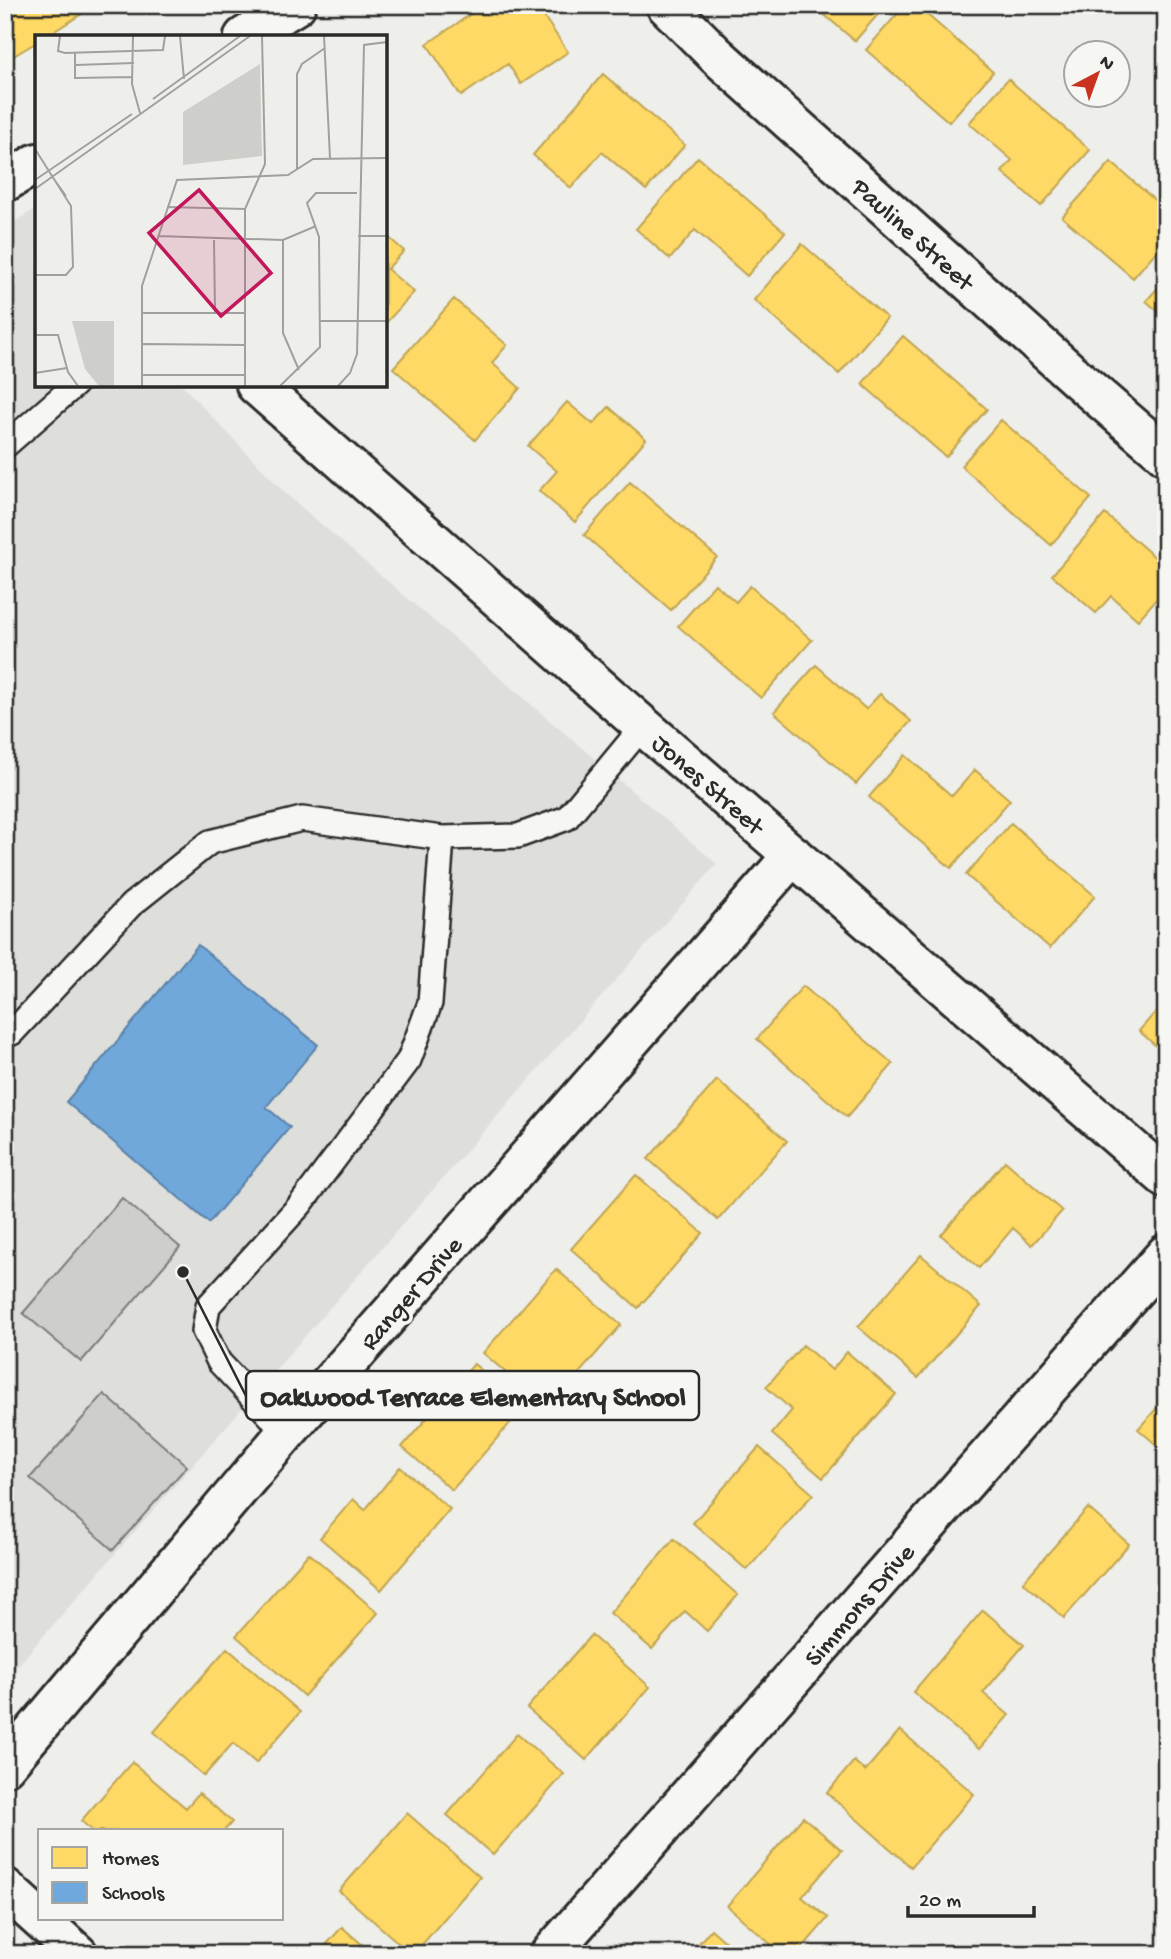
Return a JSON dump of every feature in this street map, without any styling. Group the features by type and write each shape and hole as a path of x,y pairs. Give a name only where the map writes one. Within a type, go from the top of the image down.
{"street":[{"path":"247,35 296,5"},
{"name":"Pauline Street","path":"666,5 716,55 1080,382 1166,455"},
{"path":"5,182 35,164"},
{"name":"Jones Street","path":"258,387 643,726 1166,1178"},
{"name":"Ranger Drive","path":"5,1766 286,1433 793,855"},
{"name":"Simmons Drive","path":"550,1954 1166,1254"},
{"path":"5,1888 38,1918"},
{"path":"40,1920 78,1954"}],"lane":[{"path":"5,446 73,387"},
{"path":"5,1036 12,1033 131,905 210,842 302,819 442,838 518,836 567,818 643,726"},
{"path":"286,1433 219,1362 204,1331 208,1306 300,1205 409,1060 430,1003 442,838"}],"shaded area":[{"path":"35,209 35,387 184,387 286,494 717,864 5,1680 5,228"},
{"path":"122,1198 180,1247 81,1362 23,1313"},
{"path":"104,1394 187,1466 113,1550 30,1478"}],"building: Homes":[{"path":"5,5 96,5 48,35 35,35 35,43 5,61"},
{"path":"484,5 536,5 568,52 521,84 508,64 461,96 427,44"},
{"path":"813,5 886,5 855,41"},
{"path":"905,5 916,5 993,72 949,122 866,50"},
{"path":"603,74 685,145 646,190 602,152 571,188 533,155"},
{"path":"1008,79 1090,150 1041,206 1002,172 1012,160 969,123"},
{"path":"698,157 785,232 747,276 695,230 670,259 636,229"},
{"path":"1111,162 1166,210 1166,240 1133,278 1062,217"},
{"path":"387,236 404,251 387,269"},
{"path":"802,244 887,318 839,374 754,300"},
{"path":"387,269 414,292 387,322"},
{"path":"1166,279 1166,318 1146,301"},
{"path":"454,299 507,345 492,363 520,388 475,440 393,368"},
{"path":"903,336 987,409 946,457 862,384"},
{"path":"567,402 593,424 609,407 646,439 575,522 539,491 557,471 528,446"},
{"path":"1001,420 1091,498 1051,545 961,466"},
{"path":"630,482 717,557 671,610 584,535"},
{"path":"1105,514 1166,567 1166,588 1138,620 1111,596 1096,613 1052,575"},
{"path":"715,584 736,602 750,586 812,640 761,698 678,626"},
{"path":"816,665 866,709 880,694 911,721 856,784 774,712"},
{"path":"905,755 952,796 975,770 1010,800 951,868 869,797"},
{"path":"1011,823 1095,896 1050,948 966,875"},
{"path":"803,986 893,1064 847,1117 757,1039"},
{"path":"1166,1000 1166,1055 1139,1031"},
{"path":"717,1080 787,1141 718,1220 648,1159"},
{"path":"1005,1161 1062,1211 1032,1245 1013,1228 979,1268 941,1235"},
{"path":"636,1175 703,1233 638,1308 571,1249"},
{"path":"921,1255 981,1306 918,1378 858,1327"},
{"path":"556,1269 621,1325 548,1409 483,1353"},
{"path":"803,1345 832,1370 847,1352 896,1394 823,1478 772,1434 792,1410 766,1387"},
{"path":"474,1364 524,1407 452,1490 402,1447"},
{"path":"1166,1398 1166,1453 1138,1429"},
{"path":"759,1447 813,1494 747,1570 693,1523"},
{"path":"400,1467 450,1509 381,1590 320,1538 353,1499 365,1510"},
{"path":"1088,1508 1129,1544 1064,1618 1023,1582"},
{"path":"674,1539 738,1595 707,1631 685,1611 652,1649 610,1613"},
{"path":"309,1553 378,1613 304,1696 236,1636"},
{"path":"983,1610 1024,1645 983,1693 1009,1715 979,1749 913,1692"},
{"path":"591,1635 650,1687 586,1760 527,1708"},
{"path":"227,1648 300,1712 256,1763 233,1743 204,1776 154,1732"},
{"path":"900,1730 974,1794 911,1867 827,1793 854,1761 865,1771"},
{"path":"517,1734 564,1774 493,1855 447,1815"},
{"path":"132,1762 186,1808 199,1793 232,1822 226,1829 91,1829 81,1821"},
{"path":"407,1813 480,1877 414,1954 339,1891"},
{"path":"803,1817 842,1850 802,1897 828,1918 797,1954 782,1954 727,1906"},
{"path":"342,1927 373,1954 318,1954"},
{"path":"711,1929 739,1954 690,1954"}],"building: Schools":[{"path":"198,945 318,1045 266,1107 290,1127 209,1223 66,1102"}],"place":[{"name":"Oakwood Terrace Elementary School","path":"183,1272"}]}
